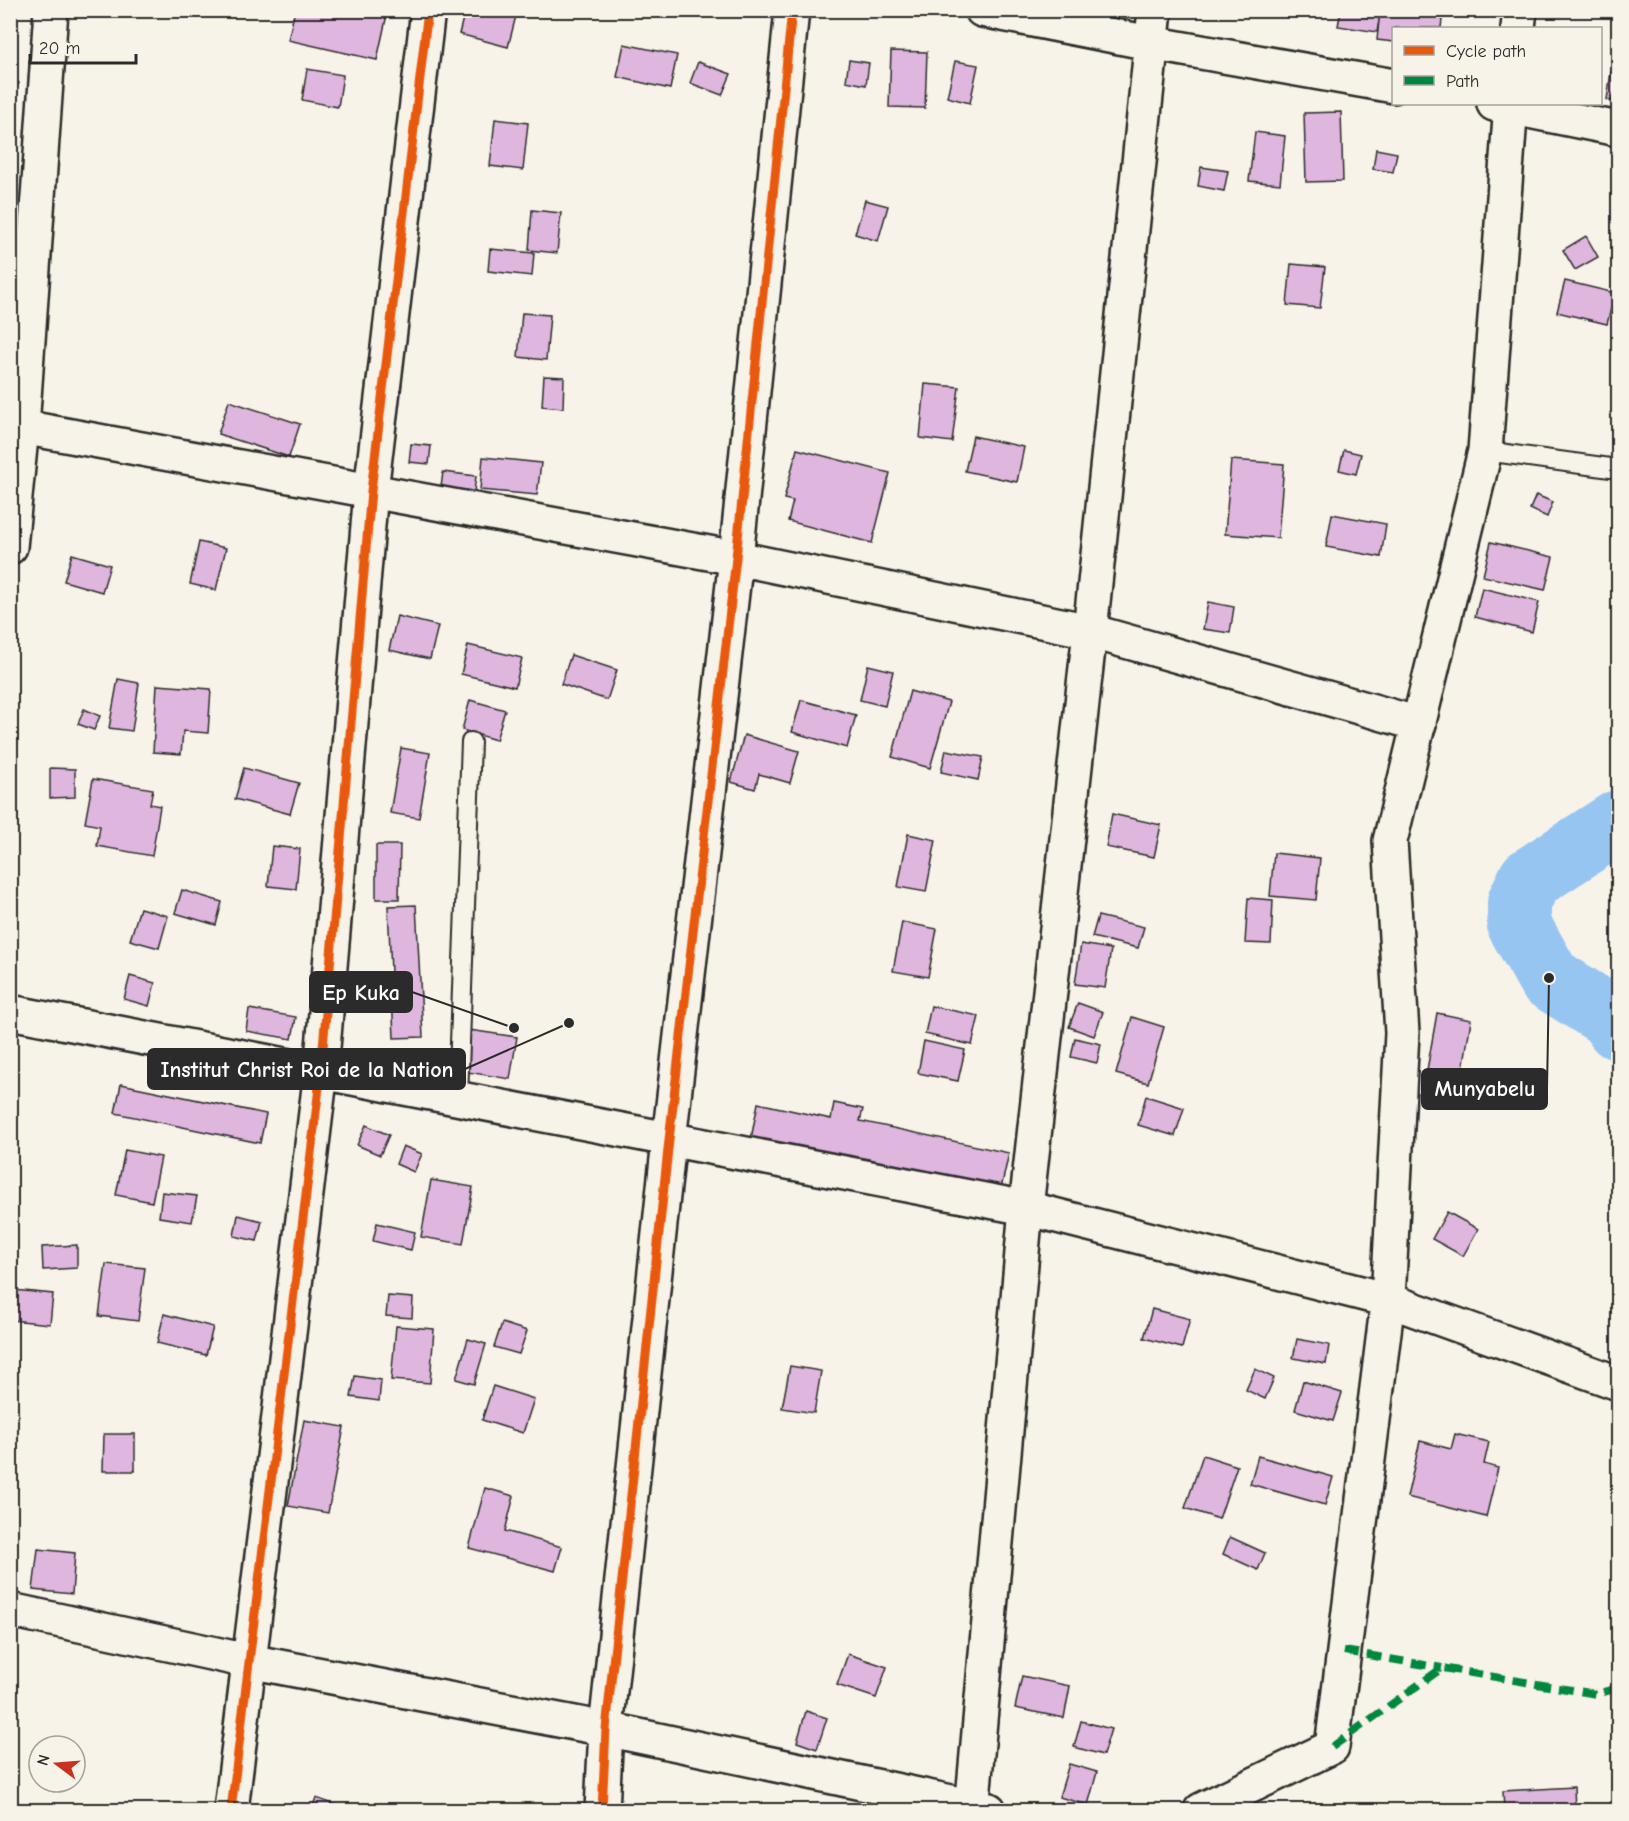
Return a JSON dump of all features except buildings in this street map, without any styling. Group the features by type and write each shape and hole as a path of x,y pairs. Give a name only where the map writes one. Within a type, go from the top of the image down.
{"street":[{"path":"10,547 16,424 51,10"},
{"path":"231,1810 321,1071 371,491 428,10"},
{"path":"602,1810 606,1729 669,1140 736,558 792,10"},
{"path":"982,10 1150,44 1392,86"},
{"path":"10,1610 248,1661 606,1729 977,1810 1026,1208 1090,631 1155,10"},
{"path":"1518,27 1520,10"},
{"path":"1201,1810 1332,1747 1388,1300 1402,1033 1390,840 1485,451 1505,105"},
{"path":"1510,105 1618,129"},
{"path":"16,424 736,558 1090,631 1419,724"},
{"path":"10,1012 1026,1208 1388,1300 1618,1383"}],"lane":[{"path":"1485,451 1618,469"},
{"path":"458,1098 471,742"}],"waterway":[{"path":"1618,822 1530,879 1519,902 1519,925 1549,978 1609,1016 1618,1028"}],"marked path":[{"path":"1344,1651 1442,1668"},
{"path":"1332,1747 1442,1668 1596,1694 1618,1688"}],"cycle path":[{"path":"231,1810 321,1071 371,491 428,10"},
{"path":"602,1810 606,1729 669,1140 736,558 792,10"}],"place":[{"name":"Munyabelu","path":"1549,978"},
{"name":"Institut Christ Roi de la Nation","path":"569,1023"},
{"name":"Ep Kuka","path":"514,1028"}]}
